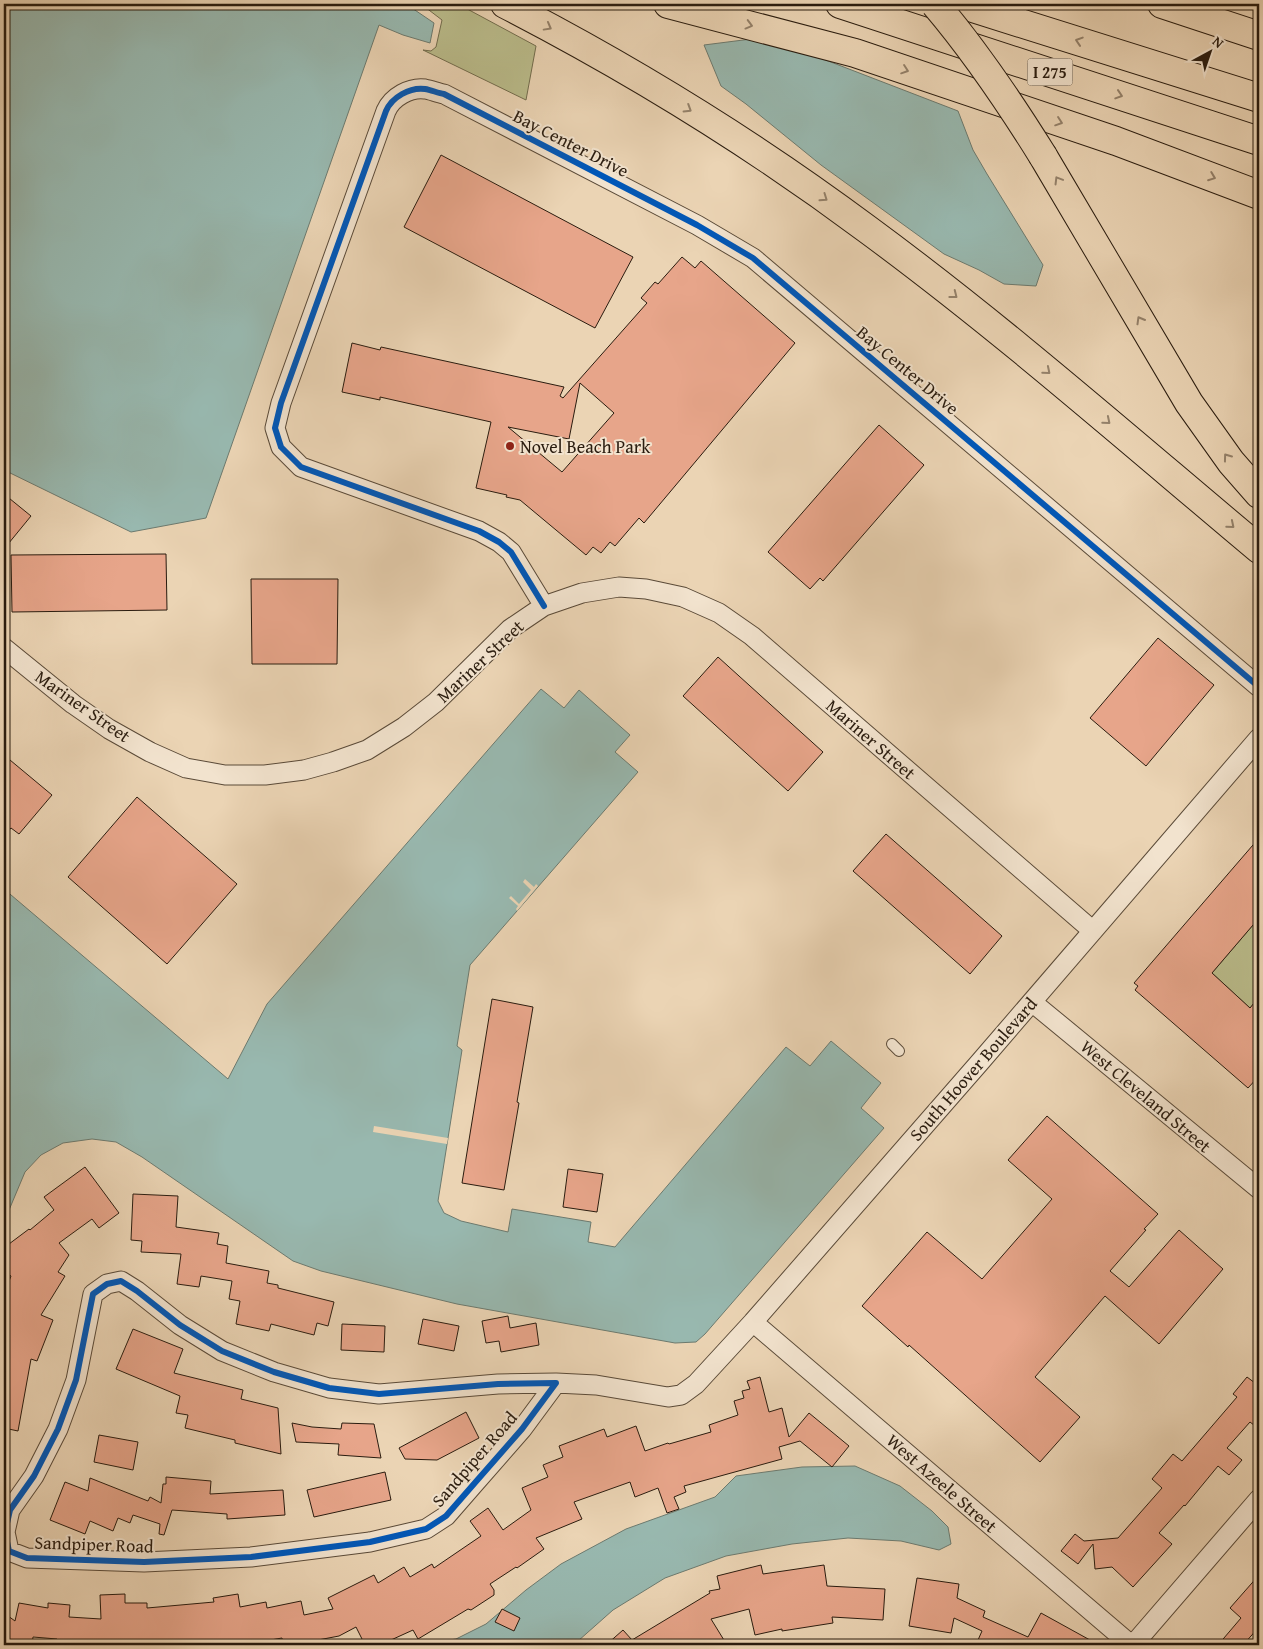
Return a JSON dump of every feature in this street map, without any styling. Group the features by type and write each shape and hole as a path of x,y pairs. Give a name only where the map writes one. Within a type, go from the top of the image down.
{"highway":[{"path":"505,4 596,53 694,112 764,157 866,228 972,309 1259,549"},
{"path":"668,4 855,53 1116,141 1259,195"},
{"name":"I 275","path":"840,4 1259,141"},
{"path":"935,4 999,88 1044,156 1189,403 1231,462 1259,494"},
{"name":"I 275","path":"960,4 1259,98"},
{"path":"1162,4 1259,36"}],"street":[{"name":"Bay Center Drive","path":"544,606 516,560 499,542 479,530 301,467 281,447 275,428 281,403 386,111 390,102 405,92 423,88 444,94 697,225 753,258 1259,687"},
{"name":"Mariner Street","path":"4,648 73,704 109,729 150,752 186,768 225,774 265,776 304,770 368,750 404,727 436,702 510,629 544,606 582,593 619,587 646,589 683,597 719,613 752,636 1093,931"},
{"name":"South Hoover Boulevard","path":"681,1395 696,1384 753,1322 1259,738"},
{"name":"West Cleveland Street","path":"1032,1002 1259,1189"},
{"name":"Sandpiper Road","path":"556,1383 522,1429 473,1486 446,1516 426,1529 370,1542 251,1557 144,1562 86,1561 27,1558 9,1551 5,1532 10,1510 34,1476 58,1429 76,1380 93,1294 106,1284 121,1281 137,1291 180,1325 222,1351 274,1372 329,1388 379,1394 498,1384 556,1383 596,1385 668,1397 681,1395"},
{"name":"West Azeele Street","path":"753,1322 1132,1645"},
{"path":"1132,1645 1259,1499"}],"green space":[{"path":"421,4 458,4 536,46 526,100 423,50 431,51 436,47 442,20"},
{"path":"1259,918 1259,997 1250,1008 1212,973"}],"water":[{"path":"4,4 406,4 434,23 430,43 379,25 206,518 131,532 4,470"},
{"path":"759,38 797,49 958,111 973,150 1043,265 1036,286 1004,284 944,254 821,165 721,86 704,45"},
{"path":"541,689 564,708 579,690 630,735 615,752 638,772 470,965 457,1046 462,1050 438,1201 444,1213 461,1221 508,1232 512,1209 591,1222 588,1242 615,1247 786,1047 810,1066 831,1041 881,1083 861,1108 884,1128 705,1334 696,1342 675,1343 457,1304 321,1271 293,1261 142,1157 116,1142 92,1139 63,1143 41,1155 25,1172 4,1222 4,889 228,1079 267,1004"},
{"path":"855,1466 900,1486 932,1511 948,1527 951,1544 939,1550 901,1541 848,1538 792,1544 726,1556 665,1578 613,1610 575,1645 418,1645 456,1639 486,1624 526,1590 561,1564 626,1529 715,1497 736,1476 802,1467"}],"pier":[{"path":"525,879 534,887 536,884 538,886 517,911 518,906 509,898 511,896 519,904 531,890 523,882"},
{"path":"374,1126 448,1138 447,1144 373,1132"}],"building":[{"path":"441,155 633,257 595,328 404,227"},
{"path":"682,257 695,268 701,261 795,343 644,523 639,518 615,546 610,542 601,553 593,547 586,555 520,500 476,488 491,422 380,397 380,400 342,392 352,343 380,350 381,347 564,387 560,396 563,398 647,303 641,298 655,282 658,284","holes":["580,383 614,413 562,472 508,427 569,439"]},
{"path":"879,425 924,465 823,581 820,578 810,589 768,552"},
{"path":"4,494 31,516 4,549"},
{"path":"166,554 167,610 12,612 11,555"},
{"path":"251,579 338,579 337,664 252,664"},
{"path":"1158,638 1214,685 1146,766 1090,718"},
{"path":"718,657 823,752 788,791 683,696"},
{"path":"10,760 52,795 19,834 11,828 4,836 4,768"},
{"path":"137,797 237,884 167,964 68,877"},
{"path":"886,834 1002,936 970,974 853,871"},
{"path":"1259,838 1259,918 1212,973 1250,1008 1259,997 1259,1076 1248,1088 1135,990 1138,986 1134,983"},
{"path":"492,999 533,1007 504,1190 462,1183"},
{"path":"1047,1116 1158,1214 1110,1271 1129,1287 1179,1230 1223,1269 1159,1344 1105,1296 1035,1377 1080,1417 1040,1462 909,1345 908,1347 862,1306 927,1232 982,1279 1052,1199 1008,1160"},
{"path":"85,1167 119,1213 99,1228 92,1219 59,1243 69,1255 58,1272 65,1276 41,1315 53,1320 37,1361 31,1359 18,1431 4,1428 4,1294 11,1276 4,1271 4,1258 9,1244 54,1210 44,1197"},
{"path":"568,1169 603,1174 597,1212 563,1207"},
{"path":"133,1194 178,1196 176,1227 219,1233 217,1244 228,1246 226,1263 269,1271 267,1283 278,1285 278,1288 334,1302 328,1326 317,1323 314,1335 271,1324 269,1331 236,1324 240,1301 229,1299 232,1281 201,1276 199,1287 177,1284 181,1254 141,1252 142,1241 131,1240"},
{"path":"508,1316 510,1328 536,1323 539,1345 501,1352 499,1341 486,1343 482,1321"},
{"path":"423,1319 459,1326 454,1351 418,1344"},
{"path":"342,1324 385,1326 384,1352 341,1350"},
{"path":"133,1329 183,1349 174,1373 243,1390 241,1399 278,1408 281,1454 185,1428 188,1415 176,1413 180,1396 116,1369"},
{"path":"760,1377 769,1412 782,1408 789,1437 809,1413 849,1446 832,1467 800,1441 779,1447 782,1459 684,1486 686,1492 674,1497 679,1509 667,1513 658,1488 635,1497 630,1482 574,1502 582,1519 536,1538 544,1549 490,1584 494,1590 494,1595 418,1639 413,1630 380,1645 365,1645 356,1627 339,1636 292,1645 283,1645 282,1638 242,1645 56,1645 57,1639 33,1637 32,1645 4,1645 4,1613 15,1621 19,1603 48,1608 48,1603 70,1605 69,1617 101,1619 100,1595 125,1594 125,1603 147,1603 147,1608 214,1602 213,1598 238,1594 240,1607 266,1602 267,1608 301,1601 304,1615 333,1609 328,1598 374,1575 378,1583 404,1567 410,1577 432,1564 434,1568 481,1536 470,1521 488,1508 503,1530 531,1510 522,1488 548,1477 543,1465 563,1457 559,1446 604,1429 607,1437 636,1426 645,1451 711,1432 709,1425 738,1415 734,1401 744,1398 742,1391 750,1389 747,1381"},
{"path":"1247,1377 1259,1386 1259,1429 1250,1422 1227,1448 1242,1460 1229,1475 1218,1466 1185,1506 1159,1533 1172,1544 1133,1587 1112,1567 1095,1569 1093,1544 1078,1564 1061,1551 1075,1534 1084,1541 1118,1538 1162,1488 1152,1479 1173,1454 1182,1461 1237,1397 1233,1394"},
{"path":"466,1412 479,1438 437,1460 405,1459 399,1448"},
{"path":"292,1423 312,1427 341,1429 342,1423 374,1424 381,1458 338,1455 339,1444 296,1442"},
{"path":"99,1435 138,1442 133,1470 94,1462"},
{"path":"385,1472 391,1500 314,1517 307,1490"},
{"path":"166,1477 211,1481 210,1494 283,1490 285,1515 227,1519 227,1514 172,1510 164,1535 159,1534 160,1524 133,1515 130,1523 118,1518 113,1531 90,1521 85,1534 50,1520 65,1482 88,1491 90,1478 148,1501 150,1497 161,1503 163,1484 166,1484"},
{"path":"761,1565 763,1574 824,1565 827,1586 885,1589 883,1620 832,1617 833,1623 782,1631 782,1629 755,1635 749,1609 711,1619 727,1645 606,1645 623,1630 632,1640 710,1593 709,1591 720,1589 717,1576"},
{"path":"1259,1575 1259,1627 1243,1645 1218,1645 1241,1618 1230,1608"},
{"path":"917,1578 959,1584 957,1598 985,1611 983,1617 1028,1637 1041,1613 1099,1645 989,1645 978,1640 982,1631 954,1618 951,1633 909,1626"},
{"path":"502,1609 520,1618 514,1631 495,1622"}],"cycle path":[{"path":"544,606 511,552 499,542 479,531 301,467 281,447 275,428 281,403 386,111 397,97 408,91 425,89 444,94 697,225 753,258 1259,687"},
{"path":"121,1281 137,1291 180,1325 222,1351 274,1372 329,1388 379,1394 498,1384 556,1383 522,1429 446,1516 426,1529 370,1542 251,1557 144,1562 27,1558 9,1551 5,1532 10,1510 34,1476 58,1429 76,1380 93,1294 107,1284 121,1281"}],"place":[{"name":"Novel Beach Park","path":"510,446"}]}
